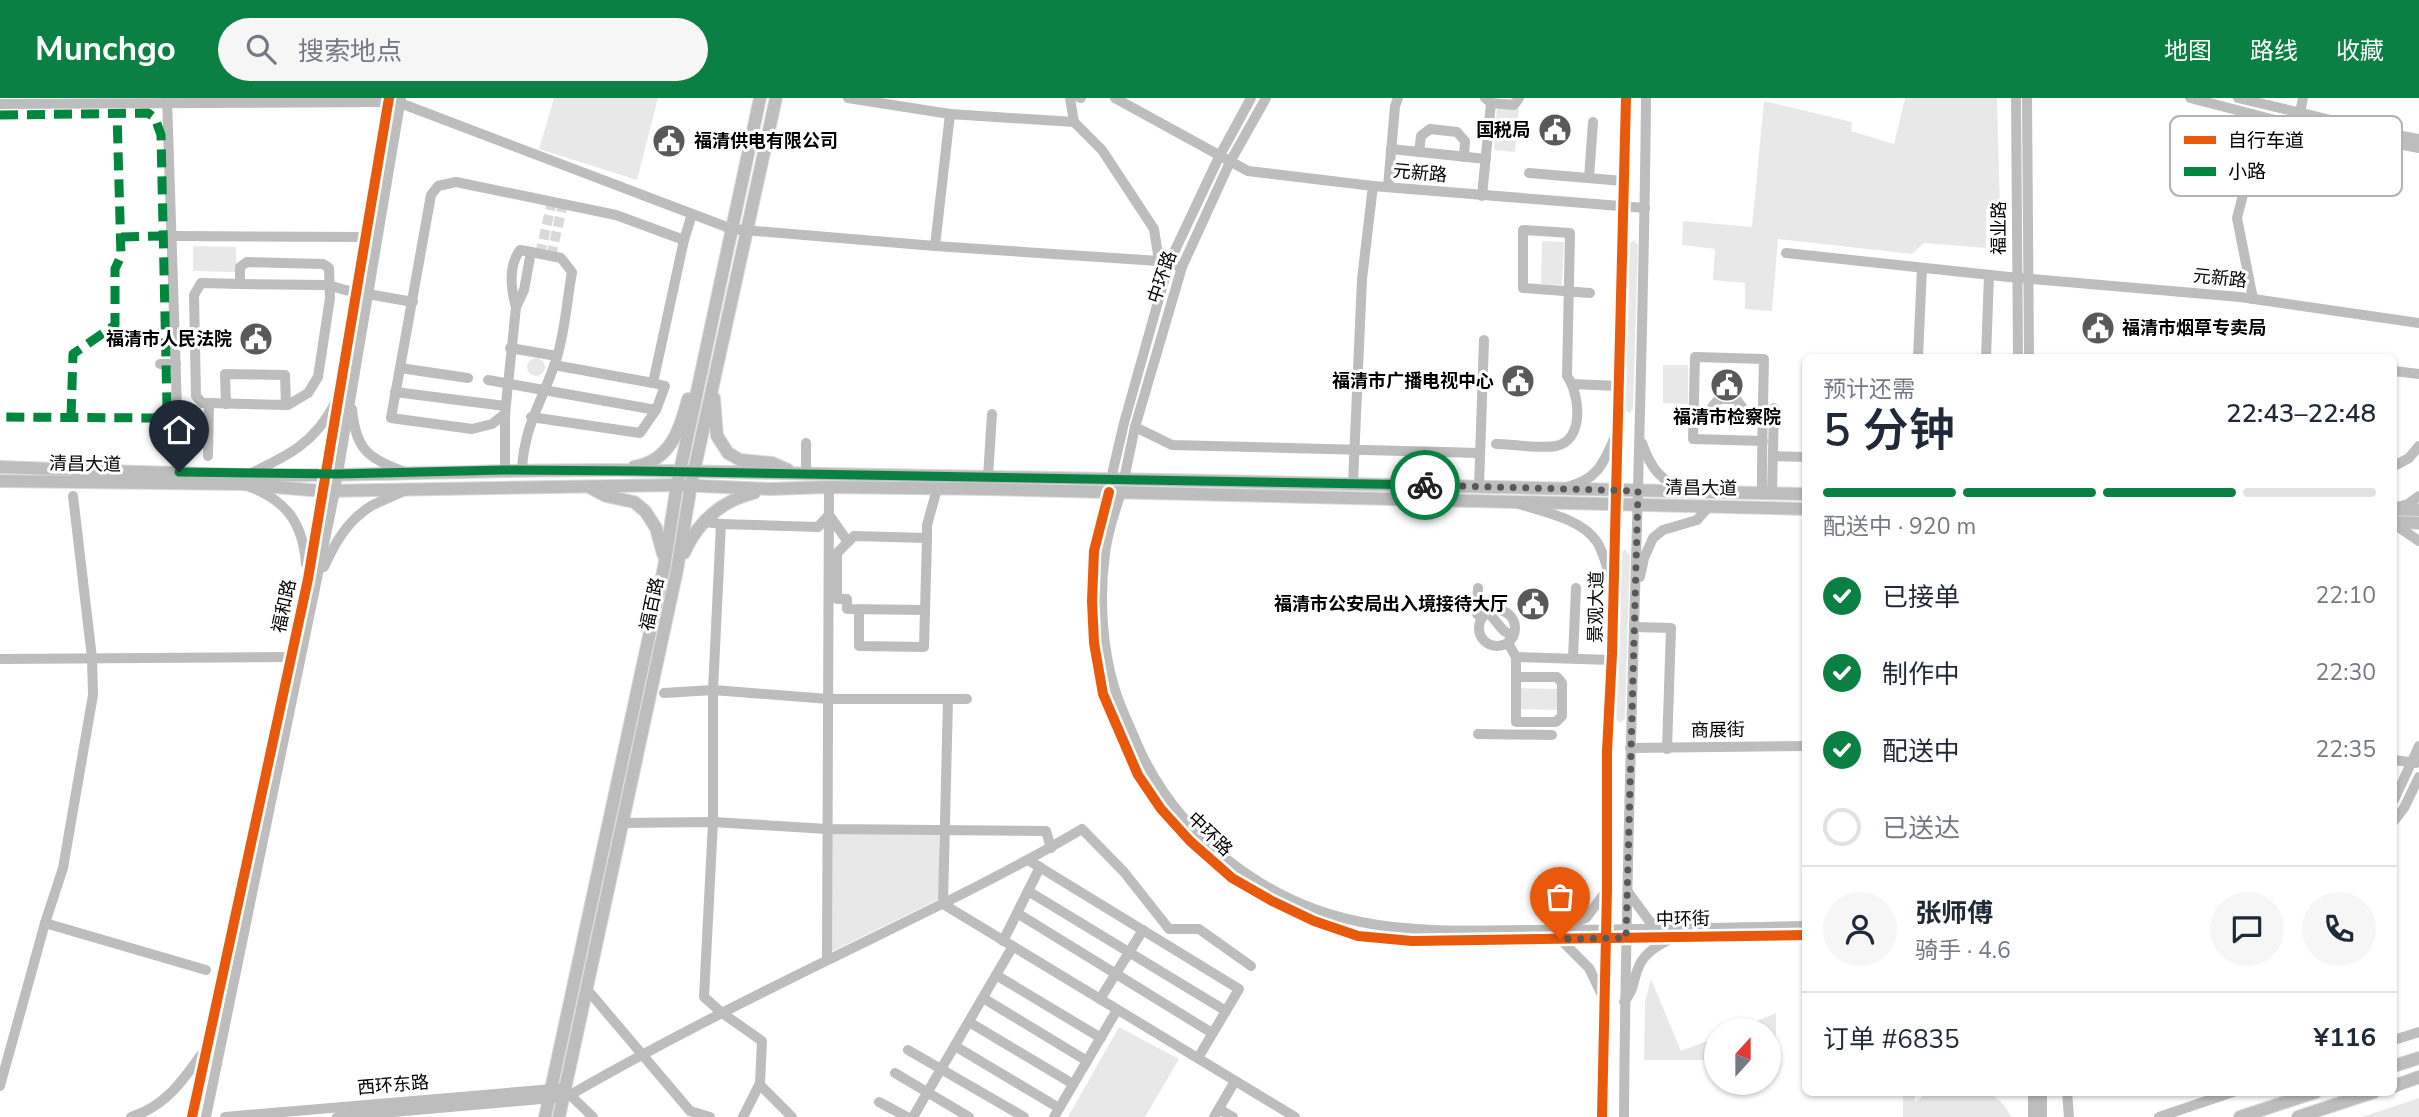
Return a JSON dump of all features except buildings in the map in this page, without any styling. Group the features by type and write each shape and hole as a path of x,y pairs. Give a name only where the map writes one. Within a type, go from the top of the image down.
{"main road":[{"name":"福百路","path":"559,1117 622,823 671,568 684,485 680,471 760,98"},
{"name":"福百路","path":"684,485 694,471 776,98"},
{"path":"615,470 641,466 656,459 671,446 680,430 690,393 701,378"},
{"path":"713,385 717,436 728,453 740,460 772,463 800,473"},
{"name":"清昌大道","path":"0,467 179,472 329,491 684,485 770,489 937,489 1353,483 1546,489 1615,497"},
{"name":"清昌大道","path":"0,481 244,479 505,470 694,471 988,477 1116,486 1510,501 1615,497 1710,499 1802,509"},
{"path":"587,487 606,496 634,502 645,511 671,568"},
{"path":"671,568 692,534 705,519 732,499 770,489"},
{"name":"清昌大道","path":"1710,499 1767,490 1802,494"},
{"path":"2397,508 2419,510"},
{"path":"2397,523 2419,523"},
{"name":"福百路","path":"545,1117 671,568"},
{"path":"2397,1065 2419,1058"},
{"path":"2397,1085 2419,1077"},
{"path":"2240,1117 2304,1096"},
{"path":"2298,1117 2362,1096"}],"street":[{"path":"848,98 950,114 1074,122"},
{"path":"1070,98 1074,122 1102,150 1137,202 1154,229 1164,262"},
{"name":"元新路","path":"1115,98 1248,171 1373,186 1645,208"},
{"name":"中环路","path":"1116,486 1124,423 1164,262 1251,98"},
{"name":"中环路","path":"1266,98 1230,162 1182,267 1135,427 1094,551 1094,643 1103,694 1138,775 1161,809 1190,841 1231,878 1272,901 1314,921 1358,936 1412,941 1560,935"},
{"path":"1388,187 1398,98"},
{"path":"1482,196 1488,101 1514,105 1519,98"},
{"name":"景观大道","path":"1602,1117 1608,751 1626,98"},
{"path":"1624,1117 1646,98"},
{"name":"福业路","path":"2016,98 2022,278 2029,354"},
{"name":"福业路","path":"2018,354 2027,98"},
{"path":"2190,98 2260,116"},
{"path":"2238,98 2314,116"},
{"path":"2300,113 2303,98"},
{"path":"167,100 179,472"},
{"path":"0,104 167,100 395,100 732,229 936,247 1164,262 1182,267"},
{"name":"福和路","path":"332,474 339,394 365,237 395,100"},
{"name":"福和路","path":"206,1117 332,474 351,397 395,100"},
{"path":"936,247 950,114"},
{"path":"1588,178 1593,122"},
{"path":"1419,152 1421,136 1430,129 1457,132 1465,141 1464,157"},
{"path":"1391,149 1486,159"},
{"path":"1529,173 1623,181"},
{"path":"505,410 492,424 472,429 391,418 431,195 438,186 456,182 616,215 684,240"},
{"path":"1353,483 1362,279 1373,186"},
{"path":"2243,196 2237,218 2253,299"},
{"path":"653,383 692,214"},
{"path":"1496,444 1557,446 1571,436 1578,417 1572,384 1567,376 1569,292 1570,233 1523,230 1523,289 1569,292 1590,293"},
{"path":"172,236 365,237"},
{"path":"505,470 505,410 516,307 511,288 516,255 520,250 561,258 572,272 555,361 531,417 523,449 522,470"},
{"name":"元新路","path":"1786,253 2253,299 2419,323"},
{"path":"240,284 240,267 247,262 323,264 329,268 328,285 330,298 318,377 308,393 286,405 202,403 196,396 194,295 201,283 240,284 328,285 413,302"},
{"path":"1918,354 1922,268"},
{"path":"1986,354 1989,275"},
{"path":"1479,486 1484,340"},
{"path":"510,348 665,386 656,411 640,433 531,417"},
{"path":"1763,441 1693,439 1695,357 1764,359 1763,441 1767,490"},
{"path":"160,364 176,364"},
{"path":"400,368 468,378"},
{"path":"2397,371 2419,373"},
{"path":"226,404 225,374 285,375 286,405"},
{"path":"488,380 656,411"},
{"path":"1572,384 1618,386"},
{"path":"395,391 505,410"},
{"path":"312,582 295,520 287,509 244,479 289,455 304,443 324,422 339,394"},
{"path":"351,397 353,419 361,445 371,457 410,474"},
{"path":"1712,416 1712,407 1719,399 1736,399 1742,407 1742,416"},
{"path":"208,456 209,403"},
{"path":"1767,490 1773,456 1774,408"},
{"path":"988,477 992,414"},
{"path":"1693,415 1763,416"},
{"path":"1135,427 1172,445 1480,453"},
{"path":"1546,489 1570,487 1592,478 1608,453 1617,430"},
{"path":"1635,597 1644,558 1653,538 1663,530 1697,520 1710,499 1664,480 1651,468 1639,431"},
{"path":"800,473 806,443"},
{"path":"2397,464 2409,458 2419,446"},
{"path":"1773,456 1802,457"},
{"path":"827,960 829,487"},
{"path":"312,582 348,525 372,506 409,489"},
{"path":"859,609 859,646 924,647 927,524 937,489"},
{"path":"0,1086 63,868 93,695 92,658 73,496"},
{"path":"2397,507 2408,504 2419,496"},
{"path":"1510,501 1561,518 1585,530 1596,540 1606,562 1613,597"},
{"path":"705,519 706,522 721,524 818,527 829,515"},
{"path":"829,515 848,542"},
{"path":"721,524 713,690 713,822 704,997 762,1041 760,1085 743,1117"},
{"path":"2397,525 2419,541"},
{"path":"925,610 847,609 847,600 837,599 837,553 854,536 926,538"},
{"name":"福和路","path":"192,1117 291,657 312,582"},
{"path":"1573,658 1576,587"},
{"path":"1478,589 1477,614 1485,615 1498,609 1510,614 1516,625 1510,640 1516,657 1515,734"},
{"path":"1485,615 1479,629 1483,640 1493,645 1510,640"},
{"path":"1634,627 1671,628 1667,749"},
{"path":"0,659 291,657"},
{"path":"1516,657 1612,660"},
{"path":"1516,677 1557,677 1562,683 1562,716 1556,722 1516,722"},
{"path":"664,693 713,690 828,699 967,699"},
{"path":"943,904 948,699"},
{"path":"1478,734 1552,735"},
{"name":"商展街","path":"1630,748 1802,746"},
{"path":"2397,795 2415,763 2419,746"},
{"path":"2397,760 2415,763"},
{"path":"2397,817 2419,778"},
{"path":"622,823 713,822 827,829 1046,831 1051,848"},
{"path":"593,1117 565,1093 943,904 1082,829 1124,872 1169,929 1199,929 1251,966"},
{"path":"1607,856 1628,857"},
{"path":"1028,860 1239,989 1198,1058"},
{"path":"913,1117 996,975 1017,913 1040,867"},
{"path":"1604,1000 1589,968 1560,935 1586,918 1607,890"},
{"path":"1628,890 1650,922 1676,933"},
{"path":"1028,891 1226,1011"},
{"path":"943,904 1294,1117"},
{"path":"1017,913 1212,1033"},
{"path":"45,923 206,970"},
{"name":"中环街","path":"1560,935 1676,933 1802,926"},
{"path":"1100,999 1143,930"},
{"path":"1625,1002 1633,990 1639,966 1648,953 1676,933"},
{"name":"中环街","path":"1676,933 1802,935"},
{"path":"996,975 1101,1038"},
{"path":"1604,985 1625,985"},
{"path":"592,994 690,1111 710,1117"},
{"path":"983,998 1087,1061"},
{"path":"955,1046 1057,1112 1118,1010"},
{"path":"969,1022 1073,1084"},
{"path":"2397,1039 2419,1032"},
{"path":"908,1049 1024,1117"},
{"path":"131,1117 149,1111 174,1091 205,1050"},
{"path":"895,1073 969,1117"},
{"path":"1233,1117 1216,1113 1235,1081"},
{"path":"760,1085 792,1117"},
{"name":"西环东路","path":"337,1117 550,1093"},
{"name":"西环东路","path":"225,1117 565,1093"},
{"path":"2033,1096 2033,1117"},
{"path":"2042,1096 2042,1117"},
{"path":"2067,1096 2070,1117"},
{"path":"2159,1117 2221,1096"},
{"path":"879,1102 907,1117"}],"shaded area":[{"path":"554,98 658,98 637,180 539,149"},
{"path":"1905,98 1997,98 2000,210 1986,209 1986,248 1924,243 1912,254 1778,239 1772,311 1745,309 1745,283 1713,280 1715,249 1682,245 1683,221 1752,227 1764,101 1852,122 1851,131 1894,144"},
{"path":"1497,107 1519,109 1515,152 1494,150"},
{"path":"1634,240 1638,245 1633,409 1629,413 1623,408 1628,244"},
{"path":"1542,241 1564,242 1562,285 1541,284"},
{"path":"193,246 236,247 236,272 193,271"},
{"path":"532,358 540,358 545,367 543,374 532,376 527,371 527,363"},
{"path":"1663,365 1688,365 1688,404 1663,403"},
{"path":"1625,549 1630,555 1625,719 1620,723 1615,718 1620,554"},
{"path":"1518,688 1559,689 1559,710 1518,709"},
{"path":"832,832 939,835 939,899 831,952"},
{"path":"1651,979 1681,1051 1704,1042 1704,1060 1644,1060 1645,1002"},
{"path":"1119,1027 1179,1059 1145,1117 1068,1117"},
{"path":"1903,1096 1914,1096 1915,1102 1923,1096 1994,1096 2004,1105 2011,1117 1903,1117"},
{"path":"2419,1098 2419,1117 2362,1117"}],"tunnel":[{"path":"540,254 552,202"},
{"path":"551,256 563,204"}],"marked path":[{"path":"71,417 73,354 115,325 115,269 121,256 117,113"},
{"path":"0,115 148,113 155,118 161,135 167,407 161,415 154,418 0,417"},
{"path":"121,237 163,236"}],"cycle path":[{"path":"192,1117 308,579 389,98"},
{"path":"1602,1117 1607,751 1612,654 1626,98"},
{"path":"1109,492 1094,551 1092,601 1094,643 1103,694 1138,775 1161,809 1190,841 1232,878 1314,921 1358,936 1412,941 1802,935"}],"way so far":[{"path":"1425,485 1638,491 1626,938 1560,939"}],"place":[{"name":"国税局","path":"1555,130"},
{"name":"福清供电有限公司","path":"669,141"},
{"name":"福清市烟草专卖局","path":"2098,328"},
{"name":"福清市人民法院","path":"256,339"},
{"name":"福清市广播电视中心","path":"1518,381"},
{"name":"福清市检察院","path":"1727,385"},
{"name":"福清市公安局出入境接待大厅","path":"1533,604"}],"route":[{"path":"179,472 246,475 410,474 505,470 637,471 1425,485"}]}
